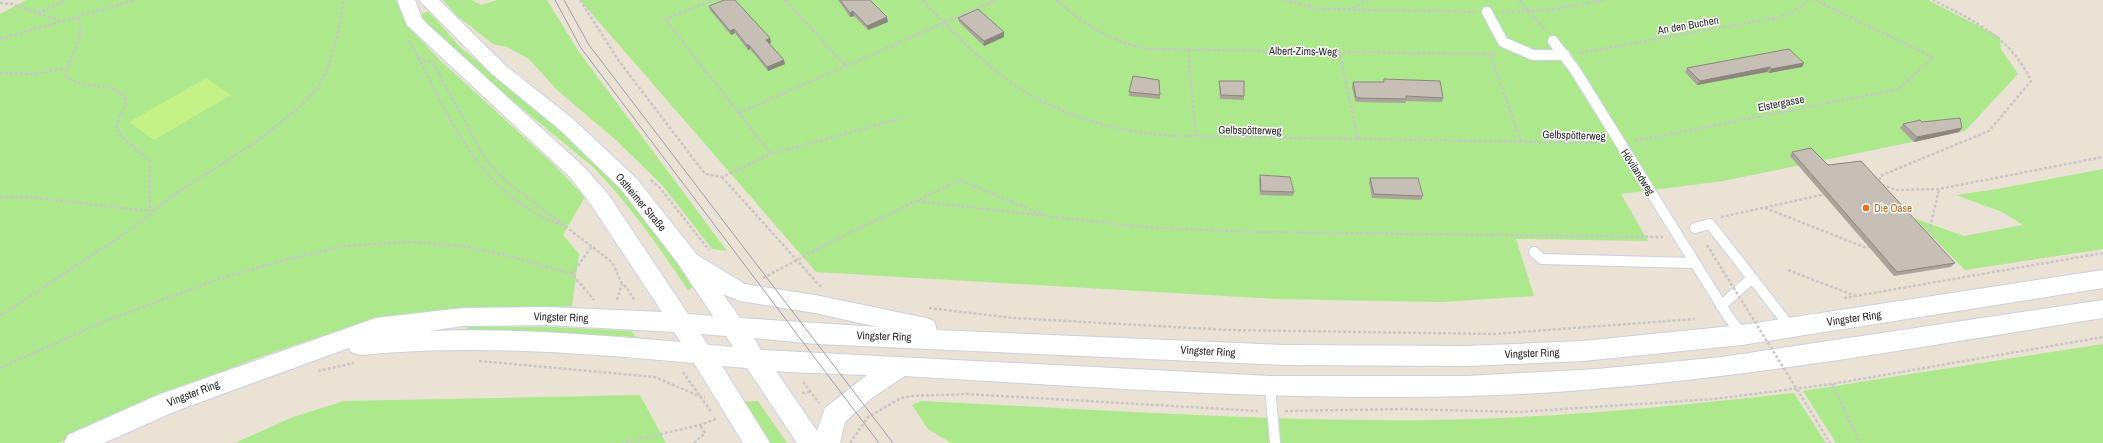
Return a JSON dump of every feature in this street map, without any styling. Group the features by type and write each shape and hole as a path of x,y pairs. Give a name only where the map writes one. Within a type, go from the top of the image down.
{"main road":[{"path":"410,9 423,11 432,4"},
{"name":"Ostheimer Straße","path":"432,4 499,70 566,124 629,184 685,256 753,360 811,443"},
{"path":"410,9 430,37 578,173 600,200 703,355 757,443"},
{"path":"685,256 718,280 740,292 815,304 984,340"},
{"name":"Vingster Ring","path":"313,361 376,328 463,317 547,316 681,322 817,334 984,340 1284,355 1466,356 1583,351 1742,335 2103,279"},
{"name":"Vingster Ring","path":"77,443 167,403 313,361 390,342 470,339 626,347 753,360 901,366 1270,386 1467,386 1597,379 1699,370 2103,309"},
{"path":"828,443 834,416 864,390 901,366"}],"lane":[{"path":"1487,12 1502,42 1533,55 1565,55"},
{"name":"Hövilandweg","path":"1553,41 1565,55 1620,145 1641,175 1721,306 1742,335"},
{"path":"1695,228 1710,224 1791,328"},
{"path":"1534,252 1542,259 1656,260 1694,263"},
{"path":"1721,306 1752,278"},
{"path":"1270,386 1275,443"}],"path":[{"path":"38,13 66,0"},
{"path":"0,39 135,0"},
{"path":"0,316 133,228 150,211 256,144 288,118 317,89 327,69 335,42 344,0"},
{"path":"580,0 619,61 705,174 722,177 771,154 903,118"},
{"path":"714,0 665,19 771,154"},
{"path":"785,0 845,65"},
{"name":"Gelbspötterweg","path":"922,0 1005,78 1053,106 1100,123 1127,130 1163,135 1521,141 1620,145"},
{"path":"739,113 845,65 996,0"},
{"name":"Albert-Zims-Weg","path":"1056,0 1090,28 1108,38 1127,45 1148,49 1497,54"},
{"path":"1284,0 1319,9 1487,12 1547,10 1606,0"},
{"path":"1347,10 1368,0"},
{"path":"1519,0 1530,11 1553,41"},
{"name":"An den Buchen","path":"1565,55 1780,17 1793,12 1809,0"},
{"name":"Elstergasse","path":"1620,145 1700,127 1899,89 1933,57 1815,0"},
{"path":"1881,184 1880,176 1989,131 2031,81 2028,73 2012,49 1984,26 1933,0"},
{"path":"0,3 12,4 60,22"},
{"path":"78,17 82,25 81,37 66,68 66,76 73,83 85,87 113,89 121,92 126,98 127,104 116,123 116,129 120,136 150,161 151,171 147,197 150,211"},
{"path":"1188,50 1196,136"},
{"path":"1339,52 1358,139"},
{"path":"1490,54 1521,141"},
{"path":"563,226 539,217 506,193 485,173 468,150 418,58 433,63 462,119 486,160 507,182 612,262 622,284 627,288"},
{"path":"0,73 34,74 66,68"},
{"path":"1874,185 1881,184 1896,190 1939,190 2103,157"},
{"path":"722,177 798,260 825,292"},
{"path":"759,280 841,237 960,180 1046,216"},
{"path":"1928,238 1939,190"},
{"path":"1714,219 1831,192"},
{"path":"0,197 26,198 150,211"},
{"path":"917,201 1141,227 1255,232 1678,237"},
{"path":"1765,208 1864,247 1872,246"},
{"path":"0,368 105,322 216,280 280,261 344,246 412,242 464,246 513,257 572,274 594,300 600,300"},
{"path":"1707,245 1830,443"},
{"path":"572,274 592,246"},
{"path":"1842,299 2103,253"},
{"path":"1788,270 1856,296"},
{"path":"612,300 618,300 622,284"},
{"path":"921,307 1013,318 1229,330 1493,334 1696,319"},
{"path":"471,360 655,377 701,397"},
{"path":"313,361 357,363"},
{"path":"1832,384 1860,443"},
{"path":"621,443 700,425 716,419"},
{"path":"694,443 705,433 700,425"}],"green space":[{"path":"26,0 397,0 413,32 441,61 550,161 585,197 563,235 579,254 572,306 446,311 373,322 313,339 254,359 195,382 58,443 0,443 0,14"},
{"path":"443,0 471,0 481,5 497,0 547,0 579,52 727,251 712,249 663,186 617,141 557,90 529,59 507,47 493,44 456,15"},
{"path":"580,0 1928,0 2000,37 2001,49 2018,74 1965,131 1723,181 1621,194 1648,241 1516,239 1534,296 1442,302 1275,299 816,272"},
{"path":"425,12 429,12 461,48 541,112 623,186 693,287 688,290 655,242 619,196 593,167 457,55 434,33 421,15"},
{"path":"206,78 231,95 154,140 129,122"},
{"path":"2103,169 2103,249 1965,270 1914,218 1964,236 2023,225 2002,212 1956,195 1997,189"},
{"path":"468,327 553,327 631,331 636,337 533,332 464,332"},
{"path":"2103,344 2103,443 1836,443 1803,391"},
{"path":"1794,393 1826,443 951,443 928,429 912,405 921,401 1242,417 1435,420 1570,414 1660,407"},
{"path":"640,395 666,443 235,443 293,417 344,401"},
{"path":"758,401 787,443 771,443 743,402"}],"building":[{"path":"724,0 735,0 770,38 766,40 784,60 767,67 734,29 730,31 709,6"},
{"path":"840,0 870,0 887,17 867,26 853,11 850,13"},
{"path":"978,9 1004,32 984,41 958,18"},
{"path":"1789,49 1804,63 1771,69 1770,67 1700,81 1687,68"},
{"path":"1133,76 1159,80 1160,95 1129,92"},
{"path":"1384,79 1440,81 1443,98 1406,96 1406,99 1356,97 1353,82 1384,82"},
{"path":"1219,81 1244,81 1244,96 1221,95"},
{"path":"1960,118 1962,128 1917,137 1903,124 1920,120 1922,122"},
{"path":"1811,148 1828,165 1861,161 1955,263 1897,272 1792,152"},
{"path":"1260,175 1290,177 1294,192 1261,191"},
{"path":"1370,178 1418,178 1423,196 1374,194"}],"tram line":[{"path":"555,0 581,48 879,443"},
{"path":"564,0 589,45 893,443"}],"place":[{"name":"Die Oase","path":"1866,208"}]}
